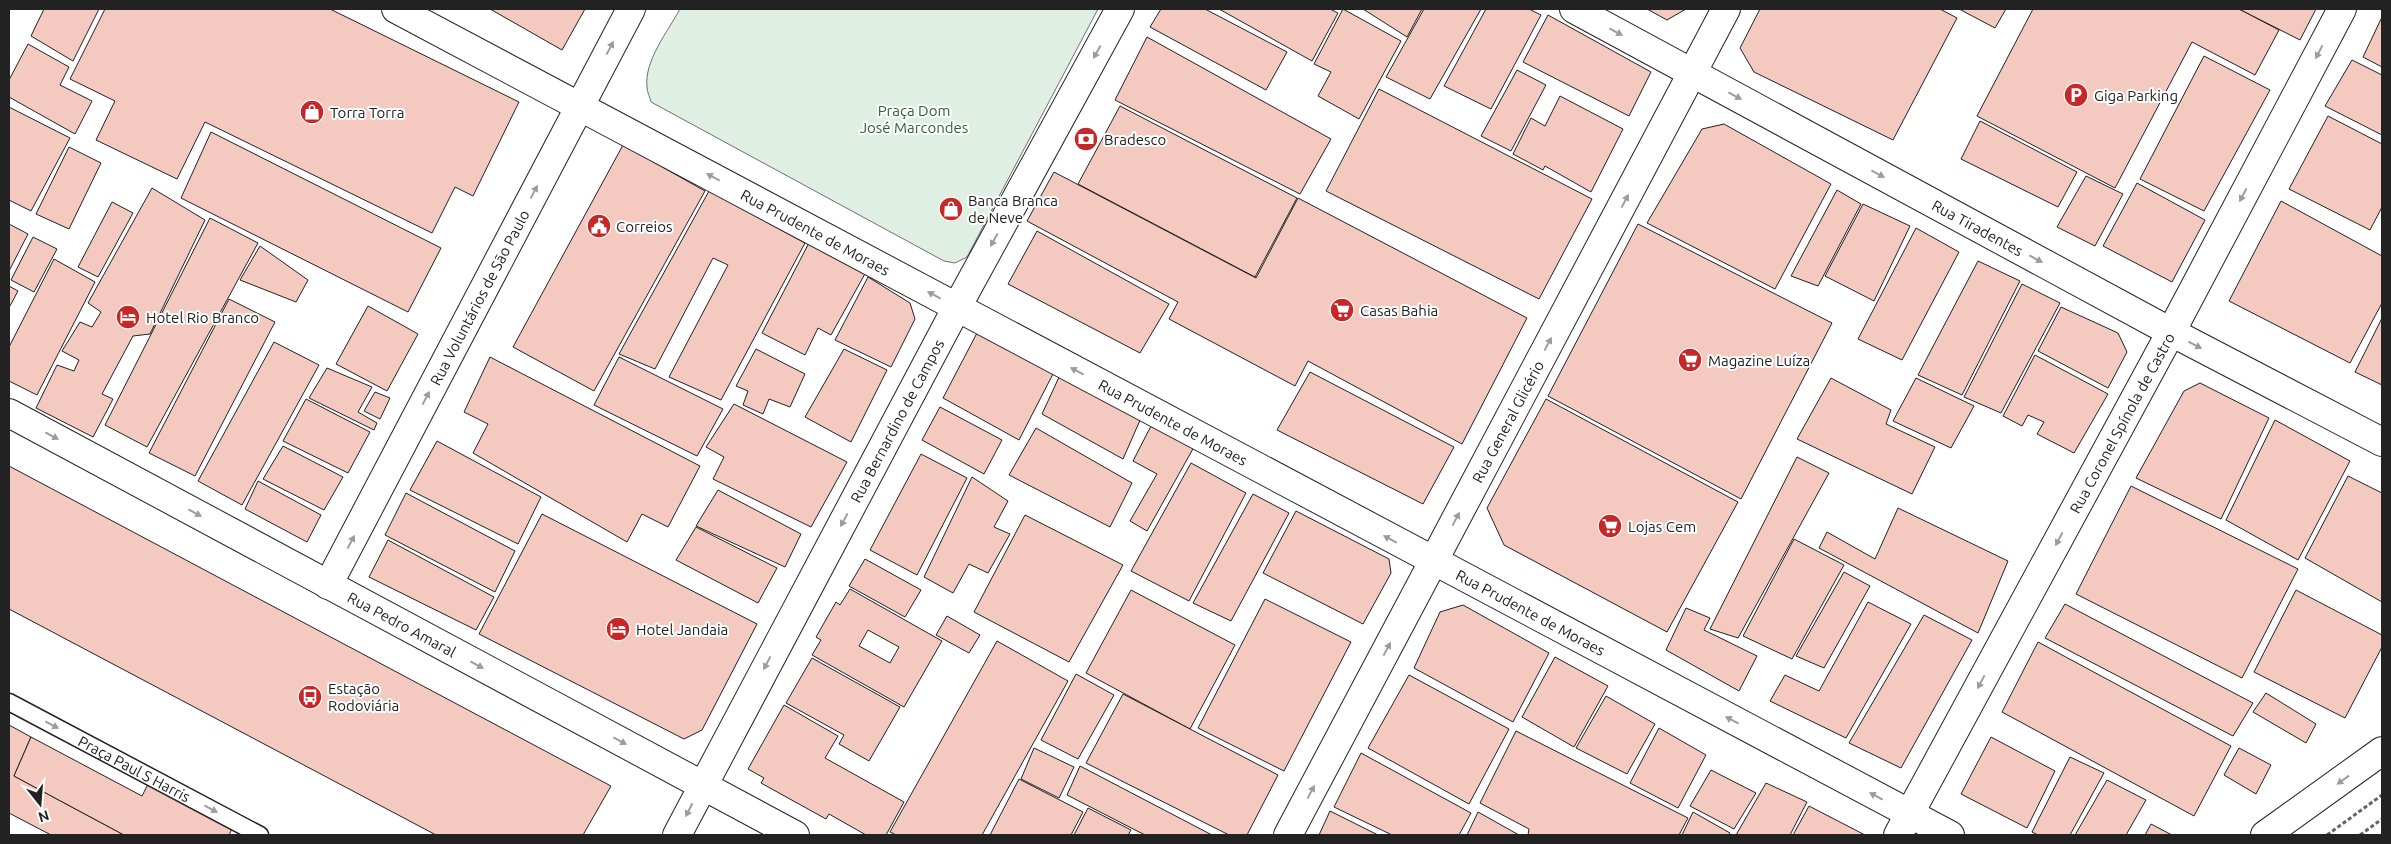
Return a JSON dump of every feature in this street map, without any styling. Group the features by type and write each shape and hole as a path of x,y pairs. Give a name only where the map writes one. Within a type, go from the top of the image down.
{"street":[{"name":"Rua Prudente de Moraes","path":"396,9 1433,562 1904,825 1950,835"},
{"name":"Rua Voluntários de São Paulo","path":"328,585 631,9"},
{"name":"Rua Bernardino de Campos","path":"677,835 957,307 1120,9"},
{"name":"Rua Tiradentes","path":"1574,9 2170,332 2382,442"},
{"name":"Rua General Glicério","path":"1288,835 1726,9"},
{"name":"Rua Coronel Spínola de Castro","path":"1904,825 2342,9"},
{"name":"Rua Pedro Amaral","path":"9,413 795,835"},
{"path":"2265,835 2382,751"}],"lane":[{"name":"Praça Paul S Harris","path":"9,702 260,835"}],"path":[{"path":"2326,835 2382,795"},
{"path":"2360,835 2382,819"}],"green space":[{"name":"Praça Dom José Marcondes","path":"680,9 1098,9 967,257 955,263 944,261 651,102 647,91 649,67 658,46"}],"building":[{"path":"44,9 99,9 73,61 31,36"},
{"name":"Torra Torra","path":"105,9 330,9 519,102 473,196 455,187 432,233 205,122 177,179 96,140 115,101 70,79"},
{"path":"490,9 585,9 562,50"},
{"path":"1161,9 1205,9 1287,52 1266,90 1150,27"},
{"path":"1219,9 1330,9 1338,13 1312,61"},
{"path":"1343,9 1401,41 1359,119 1318,96 1331,72 1314,64"},
{"path":"1363,9 1422,9 1407,37"},
{"path":"1424,9 1481,9 1430,99 1386,77"},
{"path":"1486,9 1529,9 1541,15 1491,109 1444,86"},
{"path":"1647,9 1686,9 1667,20"},
{"path":"1760,9 1940,9 1957,18 1893,140 1754,72 1740,48"},
{"path":"1959,9 2006,9 1995,28"},
{"name":"Giga Parking","path":"2033,9 2239,9 2279,30 2255,75 2192,42 2115,188 1977,116"},
{"path":"2239,9 2316,9 2300,40"},
{"path":"1548,15 1651,72 1629,116 1523,62"},
{"path":"2382,17 2382,67 2363,57"},
{"path":"1147,37 1331,139 1300,194 1115,100"},
{"path":"28,44 69,67 60,85 92,101 75,134 9,97 9,80"},
{"path":"2204,56 2270,90 2204,211 2140,179"},
{"path":"2352,60 2382,75 2382,135 2325,106"},
{"path":"1517,70 1546,85 1511,151 1481,136"},
{"path":"1379,89 1592,199 1539,299 1326,191"},
{"path":"1560,96 1623,129 1591,192 1545,166 1543,170 1513,154 1531,118 1545,126"},
{"path":"1120,106 1297,198 1255,277 1078,184"},
{"path":"9,107 70,138 31,211 9,200"},
{"path":"2328,116 2382,144 2382,207 2370,230 2289,189"},
{"path":"1980,121 2077,172 2058,207 1961,159"},
{"path":"1724,124 1831,184 1775,289 1647,223 1702,129"},
{"path":"211,132 441,248 408,312 181,198"},
{"path":"623,145 705,191 594,391 513,347"},
{"path":"69,147 101,163 69,229 36,214"},
{"name":"Casas Bahia","path":"1054,172 1256,278 1298,198 1527,318 1462,444 1308,361 1295,386 1169,319 1178,302 1027,221"},
{"path":"2086,176 2123,194 2095,246 2057,227"},
{"path":"2137,183 2205,220 2172,282 2103,246"},
{"name":"Hotel Rio Branco","path":"152,188 205,220 150,334 133,336 102,394 113,399 93,437 36,408 57,365 74,371 79,360 62,351 80,322 92,327 101,312 88,303"},
{"path":"1837,190 1861,204 1818,286 1791,276"},
{"path":"709,191 805,243 721,400 669,377 728,265 713,258 655,369 619,354"},
{"path":"2281,201 2382,256 2382,303 2350,363 2229,301"},
{"path":"112,202 133,213 98,277 78,267"},
{"path":"1863,204 1910,226 1874,301 1825,276"},
{"path":"210,218 258,243 147,447 105,425"},
{"path":"9,224 28,234 9,271"},
{"name":"Magazine Luíza","path":"1638,224 1832,323 1741,499 1548,396"},
{"path":"1916,228 1959,252 1902,360 1858,339"},
{"path":"1037,231 1169,304 1140,353 1008,284"},
{"path":"33,237 57,249 34,292 11,280"},
{"path":"810,241 866,272 831,335 818,328 805,355 762,333"},
{"path":"260,246 308,280 296,302 240,280"},
{"path":"54,259 95,282 37,395 9,381 9,347"},
{"path":"1978,261 2020,281 1962,395 1918,375"},
{"path":"868,277 910,303 915,319 891,367 835,340"},
{"path":"2022,284 2060,303 2001,413 1964,397"},
{"path":"9,286 18,291 10,306 9,306"},
{"path":"229,299 275,322 195,476 149,453"},
{"path":"368,306 418,334 387,391 336,364"},
{"path":"2061,307 2118,333 2127,352 2108,388 2038,351"},
{"path":"2382,318 2382,385 2355,372"},
{"path":"977,333 1054,372 1019,440 943,398"},
{"path":"274,342 319,365 242,505 198,481"},
{"path":"756,349 805,374 790,407 769,399 763,414 743,405 748,391 736,386"},
{"path":"844,349 887,370 851,442 805,417"},
{"path":"2035,355 2108,394 2074,453 2037,434 2044,422 2028,415 2022,426 2003,416"},
{"path":"490,357 700,466 668,527 642,514 627,542 473,453 488,424 464,412"},
{"path":"619,357 723,409 697,456 594,405"},
{"path":"327,368 372,387 358,412 377,423 374,430 309,398"},
{"path":"1310,372 1454,447 1423,504 1277,430"},
{"path":"1060,375 1141,418 1123,459 1042,414"},
{"path":"1831,378 1891,410 1886,424 1935,447 1912,494 1797,439"},
{"path":"1916,378 1974,406 1951,448 1893,421"},
{"path":"2200,383 2269,418 2221,519 2136,478 2184,391"},
{"path":"375,392 390,398 380,419 364,411"},
{"path":"306,399 370,432 348,473 283,441"},
{"name":"Lojas Cem","path":"1546,399 1738,502 1667,632 1504,545 1487,508"},
{"path":"734,404 847,462 811,527 713,479 724,457 706,447"},
{"path":"940,407 1002,440 984,474 922,440"},
{"path":"2275,420 2350,461 2298,560 2226,520"},
{"path":"1152,424 1194,447 1147,531 1130,521 1157,474 1133,461"},
{"path":"1036,428 1132,483 1110,527 1009,475"},
{"path":"437,441 541,497 518,544 410,490"},
{"path":"283,446 343,477 324,510 263,479"},
{"path":"921,454 967,478 917,575 870,550"},
{"path":"1797,457 1829,473 1738,638 1710,629"},
{"path":"1191,463 1246,493 1189,601 1131,571"},
{"name":"Estação Rodoviária","path":"9,466 611,786 583,835 436,835 9,609"},
{"path":"2348,476 2382,493 2382,602 2305,558"},
{"path":"972,477 1008,501 994,527 1010,534 988,573 969,564 953,593 924,577"},
{"path":"258,481 321,515 307,542 245,509"},
{"path":"2131,486 2298,569 2242,678 2076,594"},
{"path":"718,490 801,534 785,567 696,526"},
{"path":"406,493 515,551 495,592 385,535"},
{"path":"1253,494 1289,513 1231,621 1193,603"},
{"path":"1898,508 2008,561 1978,633 1819,548 1827,532 1875,559"},
{"path":"1296,511 1389,559 1391,573 1363,624 1263,573"},
{"name":"Hotel Jandaia","path":"542,514 757,624 702,730 684,739 479,634"},
{"path":"1025,515 1123,565 1069,662 974,612"},
{"path":"696,527 777,568 758,603 676,560"},
{"path":"1794,539 1844,565 1792,659 1743,636"},
{"path":"388,540 494,597 476,630 369,577"},
{"path":"865,559 921,590 905,617 849,586"},
{"path":"1844,572 1870,586 1824,668 1796,656"},
{"path":"850,589 942,641 904,707 812,655 821,640 816,637 836,602 840,605","holes":["868,630 899,647 890,663 859,646"]},
{"path":"1131,590 1235,645 1190,729 1086,673"},
{"path":"2296,590 2382,635 2382,647 2345,718 2254,672"},
{"path":"1265,599 1351,642 1284,771 1198,728"},
{"path":"1868,602 1911,624 1846,738 1770,701 1785,675 1819,691"},
{"path":"2065,604 2253,703 2233,736 2045,638"},
{"path":"1463,605 1549,653 1513,722 1414,668 1440,612"},
{"path":"1686,608 1710,618 1704,630 1757,656 1739,691 1666,650"},
{"path":"1924,615 1972,640 1901,768 1849,743"},
{"path":"947,616 980,635 969,653 936,635"},
{"path":"997,641 1068,681 982,835 896,835 890,832"},
{"path":"2038,642 2231,746 2194,816 2002,712"},
{"path":"1555,657 1608,686 1574,747 1522,717"},
{"path":"812,658 900,707 869,761 839,744 844,735 786,703"},
{"path":"1076,674 1114,695 1078,759 1041,740"},
{"path":"1409,675 1509,729 1469,804 1368,748"},
{"path":"2266,693 2316,724 2306,743 2253,712"},
{"path":"1123,694 1278,775 1247,835 1229,835 1086,763"},
{"path":"1606,696 1655,724 1627,774 1576,748"},
{"path":"784,705 838,736 825,758 904,802 886,835 866,835 829,814 826,819 761,783 764,778 748,769"},
{"path":"9,725 31,737 14,776 124,835 51,835 9,813"},
{"path":"1659,728 1706,755 1678,808 1630,783"},
{"path":"1516,731 1688,818 1679,835 1528,835 1529,829 1480,803"},
{"path":"31,737 142,796 148,784 232,829 229,835 124,835 14,776"},
{"path":"1991,737 2055,771 2027,828 1961,794"},
{"path":"1034,748 1074,767 1059,798 1021,779"},
{"path":"2239,748 2271,765 2256,794 2224,775"},
{"path":"1361,753 1471,813 1459,835 1392,835 1334,807"},
{"path":"2070,757 2104,773 2070,835 2038,835 2032,832"},
{"path":"1080,766 1212,835 1145,835 1067,795"},
{"path":"1711,770 1756,793 1734,829 1690,806"},
{"path":"1019,779 1083,812 1071,835 990,835"},
{"path":"2107,780 2146,800 2126,835 2075,835"},
{"path":"1766,783 1807,802 1790,835 1736,835"},
{"path":"1809,806 1865,835 1793,835"},
{"path":"1088,808 1131,830 1128,835 1074,835"},
{"path":"1330,811 1378,835 1319,835"},
{"path":"1478,812 1519,835 1467,835"},
{"path":"1693,812 1730,833 1729,835 1682,835"},
{"path":"2151,824 2172,835 2145,835"}],"place":[{"name":"Giga Parking","path":"2076,95"},
{"name":"Torra Torra","path":"312,112"},
{"name":"Bradesco","path":"1086,139"},
{"name":"Banca Branca de Neve","path":"951,209"},
{"name":"Correios","path":"599,226"},
{"name":"Casas Bahia","path":"1342,310"},
{"name":"Hotel Rio Branco","path":"128,317"},
{"name":"Magazine Luíza","path":"1690,360"},
{"name":"Lojas Cem","path":"1610,526"},
{"name":"Hotel Jandaia","path":"618,629"},
{"name":"Estação Rodoviária","path":"310,697"}]}
